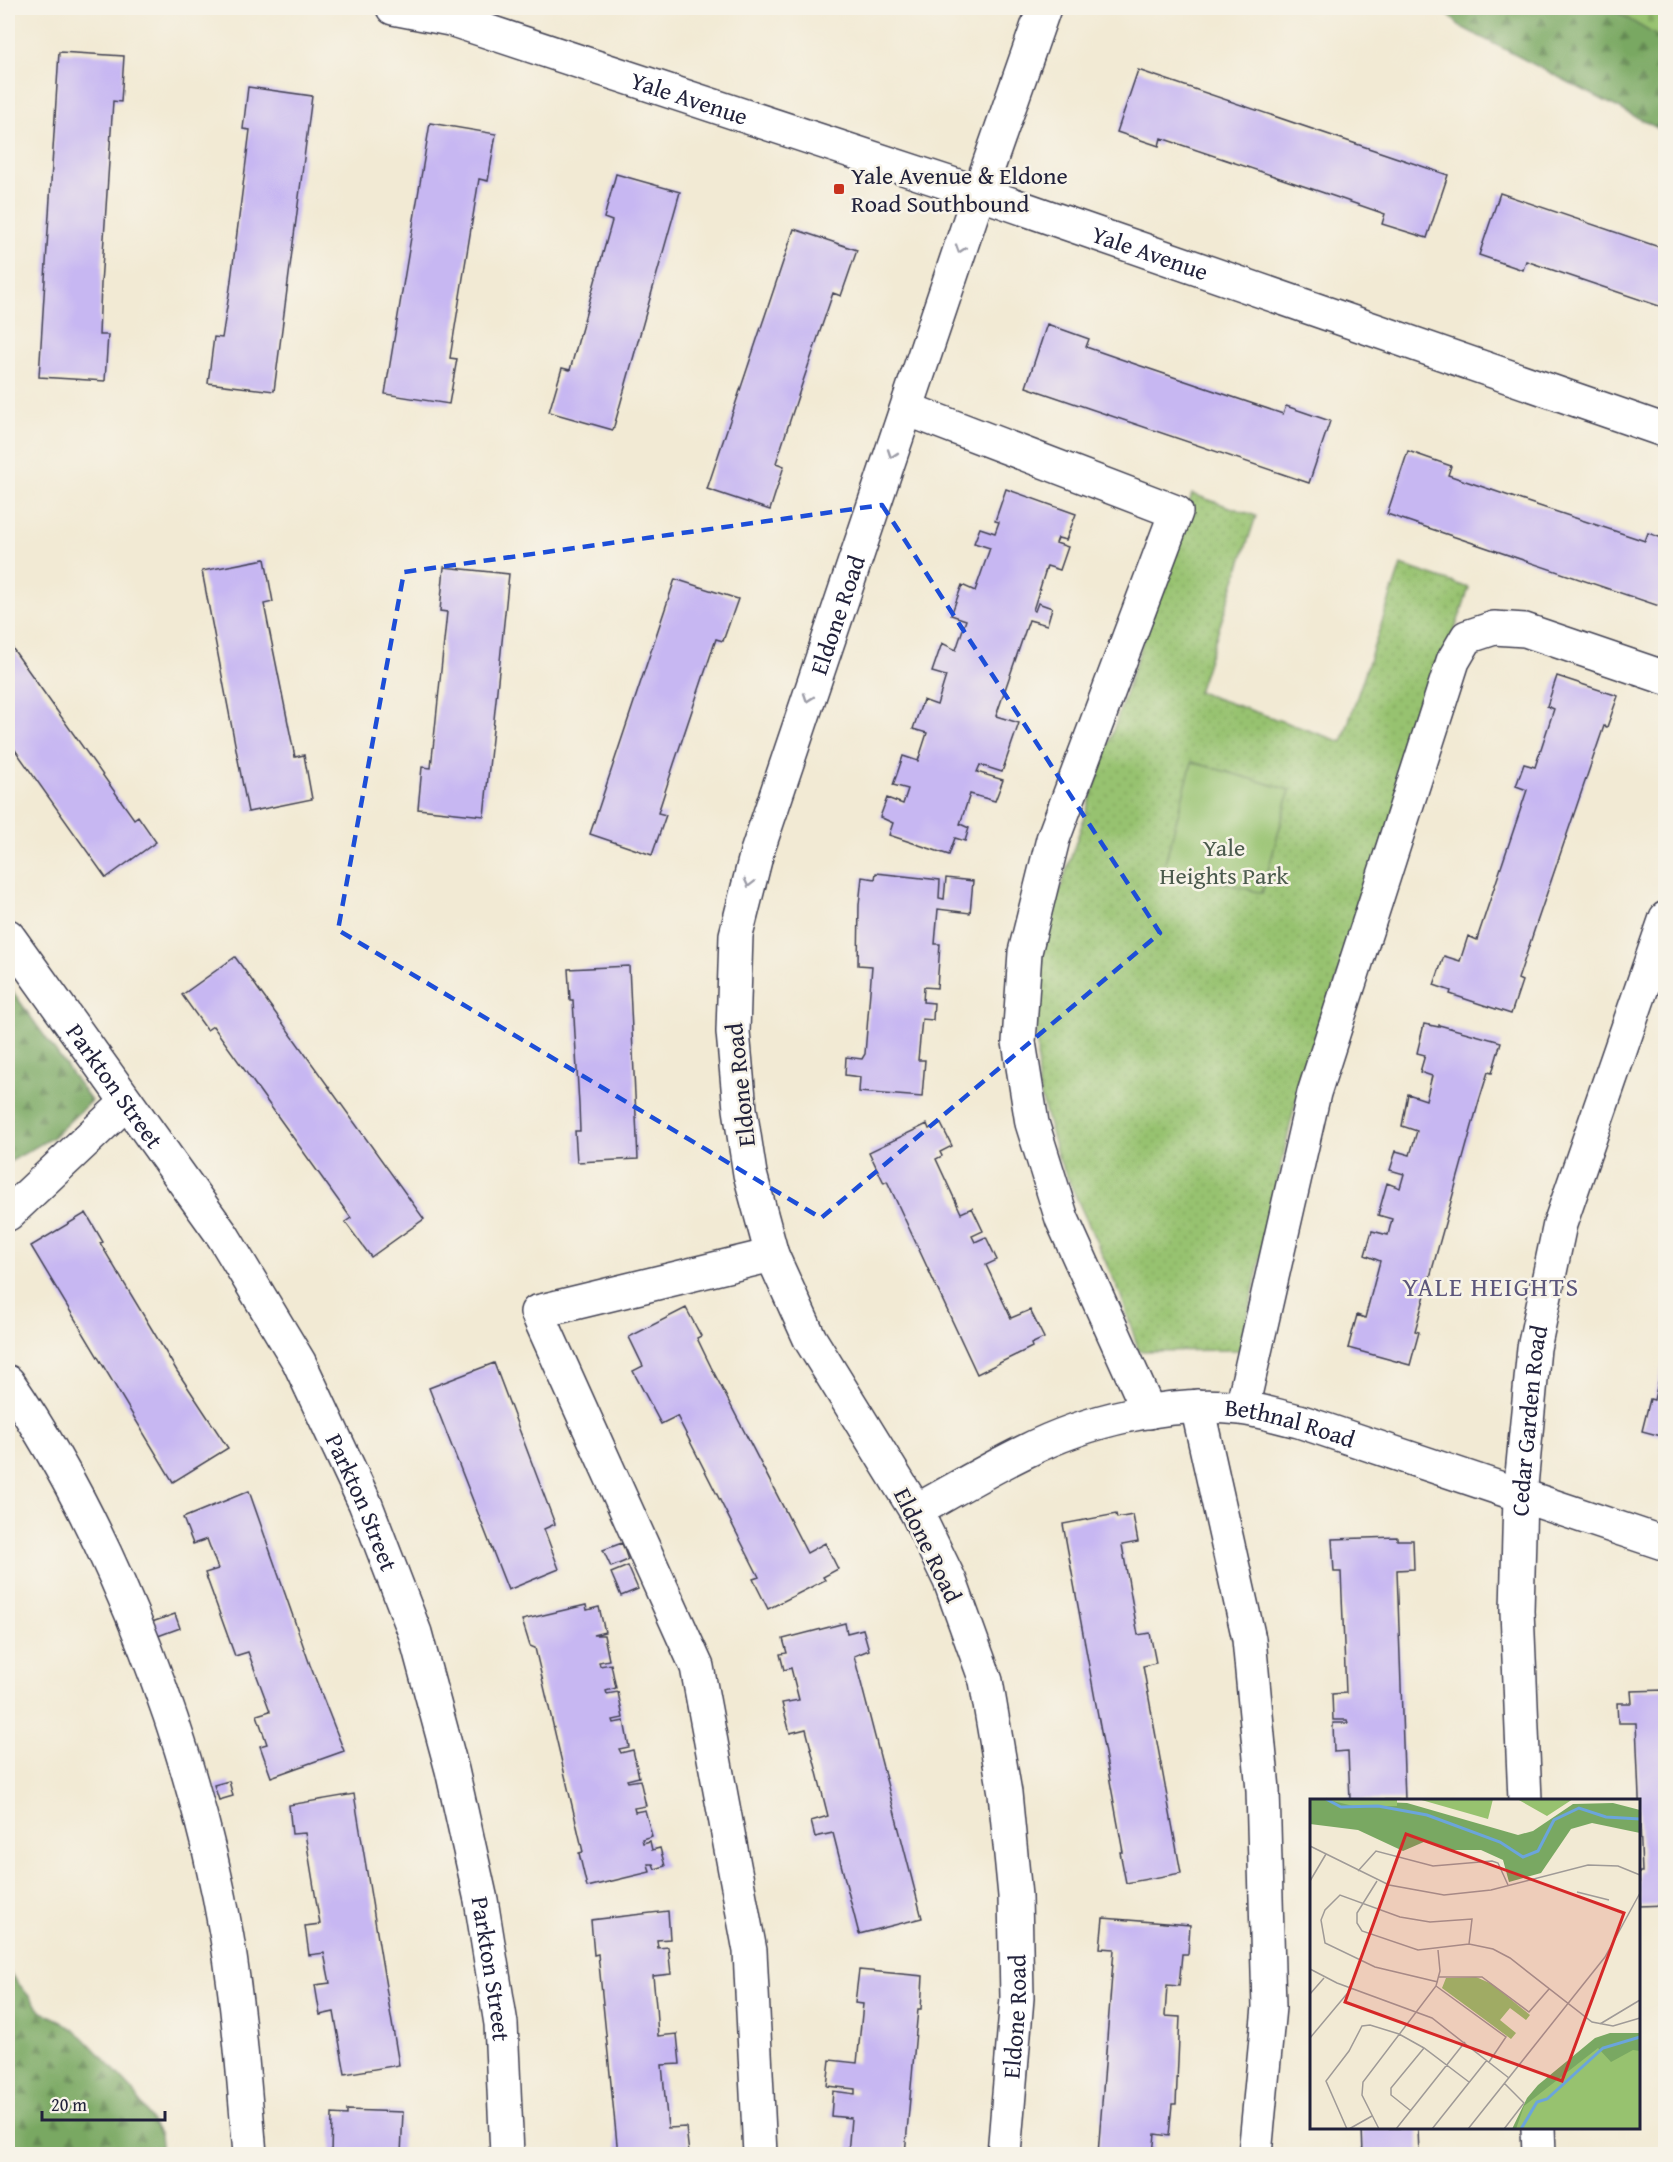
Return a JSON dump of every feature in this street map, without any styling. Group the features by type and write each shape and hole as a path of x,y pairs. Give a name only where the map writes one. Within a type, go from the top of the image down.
{"street":[{"name":"Yale Avenue","path":"393,8 450,20 979,193 1665,431"},
{"name":"Eldone Road","path":"1004,2154 1017,1998 1015,1896 1005,1793 986,1681 950,1581 916,1511 810,1339 772,1255 750,1174 740,1109 733,1032 736,935 757,852 979,193 1044,8"},
{"path":"907,409 1176,512 1053,839 1025,952 1019,1042 1032,1123 1062,1219 1149,1412"},
{"path":"1242,1408 1314,1094 1453,661 1467,637 1494,628 1525,630 1665,678"},
{"name":"Cedar Garden Road","path":"1525,1799 1517,1611 1520,1496 1534,1348 1560,1224 1655,984 1665,918"},
{"name":"Parkton Street","path":"8,936 223,1236 298,1362 365,1503 415,1633 452,1770 481,1900 501,2024 507,2154"},
{"path":"8,1214 126,1103"},
{"path":"760,2154 750,1951 698,1667 537,1312 772,1255"},
{"path":"8,1382 62,1472 112,1569 159,1686 201,1817 227,1938 244,2075 250,2154"},
{"path":"1197,1407 1248,1639 1263,1790 1269,2007 1256,2154"},
{"name":"Bethnal Road","path":"916,1511 1026,1451 1094,1425 1149,1412 1197,1407 1242,1408 1299,1421 1665,1544"}],"highlighted area":[{"path":"882,505 1160,933 821,1218 338,930 404,572"}],"green space":[{"path":"1441,8 1665,8 1665,132 1461,27"},
{"path":"1610,8 1665,8 1665,41"},
{"name":"Yale Heights Park","path":"1192,494 1256,516 1198,692 1342,742 1401,565 1469,588 1294,1108 1240,1350 1139,1351 1121,1296 1058,1157 1038,1086 1036,1002 1046,932"},
{"path":"1192,762 1290,790 1262,893 1164,867"},
{"path":"8,985 91,1101 53,1137 8,1163"},
{"path":"8,1971 42,2012 63,2022 83,2037 133,2090 160,2135 162,2154 8,2154"}],"building":[{"path":"59,52 124,56 121,102 113,101 101,284 99,335 108,335 105,381 39,377"},
{"path":"1138,70 1448,175 1427,238 1382,224 1385,214 1336,197 1161,138 1159,146 1117,132"},
{"path":"248,87 312,96 274,391 208,383 214,337 222,338 230,288 250,130 243,129"},
{"path":"430,123 496,134 488,181 479,179 450,358 457,359 449,404 385,394"},
{"path":"616,174 680,192 613,430 549,412 562,368 570,370 612,221 604,218"},
{"path":"1500,193 1665,249 1665,308 1526,261 1523,270 1479,255"},
{"path":"794,229 857,250 841,296 833,293 800,390 776,463 784,466 770,510 707,489"},
{"path":"1047,324 1089,339 1086,347 1135,364 1283,414 1286,406 1330,421 1309,483 1026,387"},
{"path":"1408,451 1451,466 1448,475 1521,500 1645,541 1648,533 1665,539 1665,608 1387,514"},
{"path":"1006,489 1076,514 1066,540 1058,538 1056,543 1068,547 1060,570 1047,566 1033,610 1035,611 1038,603 1052,608 1047,625 1029,620 996,716 1019,723 1002,772 980,765 977,772 1003,780 995,801 970,794 960,824 969,828 965,841 955,838 949,855 889,835 893,823 880,817 887,798 903,804 908,789 893,785 903,756 918,761 927,733 913,729 923,700 937,705 946,676 932,672 942,643 956,650 966,620 951,615 962,585 975,591 990,548 974,543 980,528 995,533 999,522 995,521"},
{"path":"265,559 273,602 264,604 295,757 304,755 312,799 248,812 202,571"},
{"path":"444,567 509,574 484,816 418,809 422,767 431,768 447,612 440,611"},
{"path":"675,579 738,599 723,641 716,639 674,764 658,813 666,815 652,855 590,834"},
{"path":"8,642 134,819 138,816 156,842 106,878 8,740"},
{"path":"1557,676 1618,696 1607,727 1604,726 1536,925 1518,979 1522,981 1511,1014 1450,994 1451,991 1434,985 1444,956 1460,961 1468,936 1477,940 1527,790 1516,786 1524,764 1535,767 1554,709 1547,706"},
{"path":"876,873 940,880 939,898 944,899 946,878 973,881 970,913 938,909 935,944 940,944 937,988 924,987 923,1002 934,1003 933,1020 922,1019 918,1060 925,1060 922,1097 859,1092 860,1077 845,1075 846,1057 862,1059 865,1054 872,966 858,965 859,905 862,877 875,879"},
{"path":"235,957 424,1219 371,1257 345,1222 351,1218 213,1026 207,1030 182,995"},
{"path":"629,966 638,1159 577,1162 575,1131 580,1131 579,1105 573,1000 570,1000 568,969"},
{"path":"1424,1024 1439,1027 1439,1025 1501,1042 1492,1073 1488,1072 1479,1101 1415,1331 1419,1332 1410,1365 1348,1348 1357,1315 1365,1318 1380,1261 1365,1255 1372,1231 1388,1235 1392,1219 1378,1215 1387,1183 1400,1188 1404,1174 1390,1170 1396,1151 1410,1155 1417,1131 1402,1126 1408,1094 1426,1100 1432,1076 1420,1072 1425,1055 1417,1053"},
{"path":"927,1124 929,1129 941,1124 952,1146 940,1152 942,1156 936,1159 961,1213 972,1208 983,1231 972,1236 975,1242 986,1237 997,1260 986,1265 1011,1318 1030,1310 1044,1338 1031,1344 1032,1347 977,1374 887,1181 884,1183 869,1152"},
{"path":"86,1213 103,1242 100,1243 177,1371 228,1448 173,1482 31,1246"},
{"path":"686,1308 701,1336 697,1338 711,1367 807,1553 825,1543 838,1569 823,1577 825,1580 768,1609 753,1579 759,1577 677,1416 661,1424 633,1371 643,1366 629,1337"},
{"path":"1665,1354 1665,1437 1642,1431 1650,1399 1654,1400"},
{"path":"494,1363 555,1524 544,1529 559,1569 508,1590 429,1388"},
{"path":"249,1491 310,1665 344,1751 271,1777 260,1746 267,1744 257,1715 270,1711 248,1652 235,1656 205,1573 218,1569 207,1539 193,1544 183,1518"},
{"path":"1116,1514 1117,1518 1133,1515 1138,1542 1122,1545 1138,1635 1150,1633 1156,1663 1143,1666 1181,1873 1126,1883 1120,1852 1123,1852 1063,1524"},
{"path":"1397,1537 1397,1540 1413,1540 1414,1569 1397,1570 1405,1799 1350,1799 1348,1751 1334,1752 1333,1723 1348,1723 1347,1720 1333,1720 1332,1694 1346,1693 1341,1572 1334,1572 1332,1539"},
{"path":"622,1543 628,1560 611,1567 603,1550"},
{"path":"628,1566 638,1589 621,1596 611,1573"},
{"path":"586,1605 587,1610 599,1607 605,1632 593,1635 604,1635 609,1660 599,1662 600,1666 611,1664 616,1688 606,1691 607,1694 618,1692 623,1718 613,1720 614,1723 624,1721 629,1747 619,1749 621,1753 633,1750 639,1777 627,1780 628,1782 640,1780 646,1806 634,1808 635,1812 645,1810 652,1836 642,1839 643,1843 650,1841 652,1850 660,1848 665,1866 655,1869 653,1864 648,1864 650,1872 587,1887 579,1853 583,1852 535,1648 530,1646 522,1620"},
{"path":"175,1614 180,1628 158,1636 152,1622"},
{"path":"845,1623 847,1633 863,1629 869,1650 854,1656 922,1918 859,1934 833,1833 815,1837 811,1821 828,1816 806,1729 790,1733 782,1703 799,1700 791,1668 784,1670 780,1654 787,1653 783,1639"},
{"path":"1665,1690 1665,1905 1640,1906 1640,1872 1642,1872 1636,1723 1618,1723 1617,1703 1632,1703 1631,1691"},
{"path":"229,1781 233,1796 219,1800 214,1785"},
{"path":"354,1794 399,2065 345,2074 334,2012 320,2015 315,1985 330,1983 324,1953 309,1955 305,1926 320,1924 305,1833 292,1834 289,1805"},
{"path":"668,1911 670,1939 657,1940 658,1948 668,1947 671,1974 653,1976 658,2036 677,2034 680,2064 662,2065 668,2128 686,2127 689,2154 618,2154 598,1954 594,1955 591,1920"},
{"path":"1103,1918 1190,1925 1188,1954 1182,1954 1179,1986 1167,1985 1165,2016 1180,2017 1176,2104 1172,2104 1169,2136 1155,2134 1153,2154 1098,2154 1114,1949 1100,1948"},
{"path":"859,1970 923,1976 905,2154 848,2154 851,2118 831,2116 833,2091 855,2094 855,2089 827,2086 830,2060 857,2063 863,2004 855,2003"},
{"path":"347,2110 403,2112 401,2154 331,2154 332,2114 347,2115"},
{"path":"1362,2129 1418,2129 1419,2154 1363,2154"}],"place":[{"name":"Yale Avenue & Eldone Road Southbound","path":"839,189"}],"district":[{"name":"YALE HEIGHTS","path":"1491,1286"}]}
